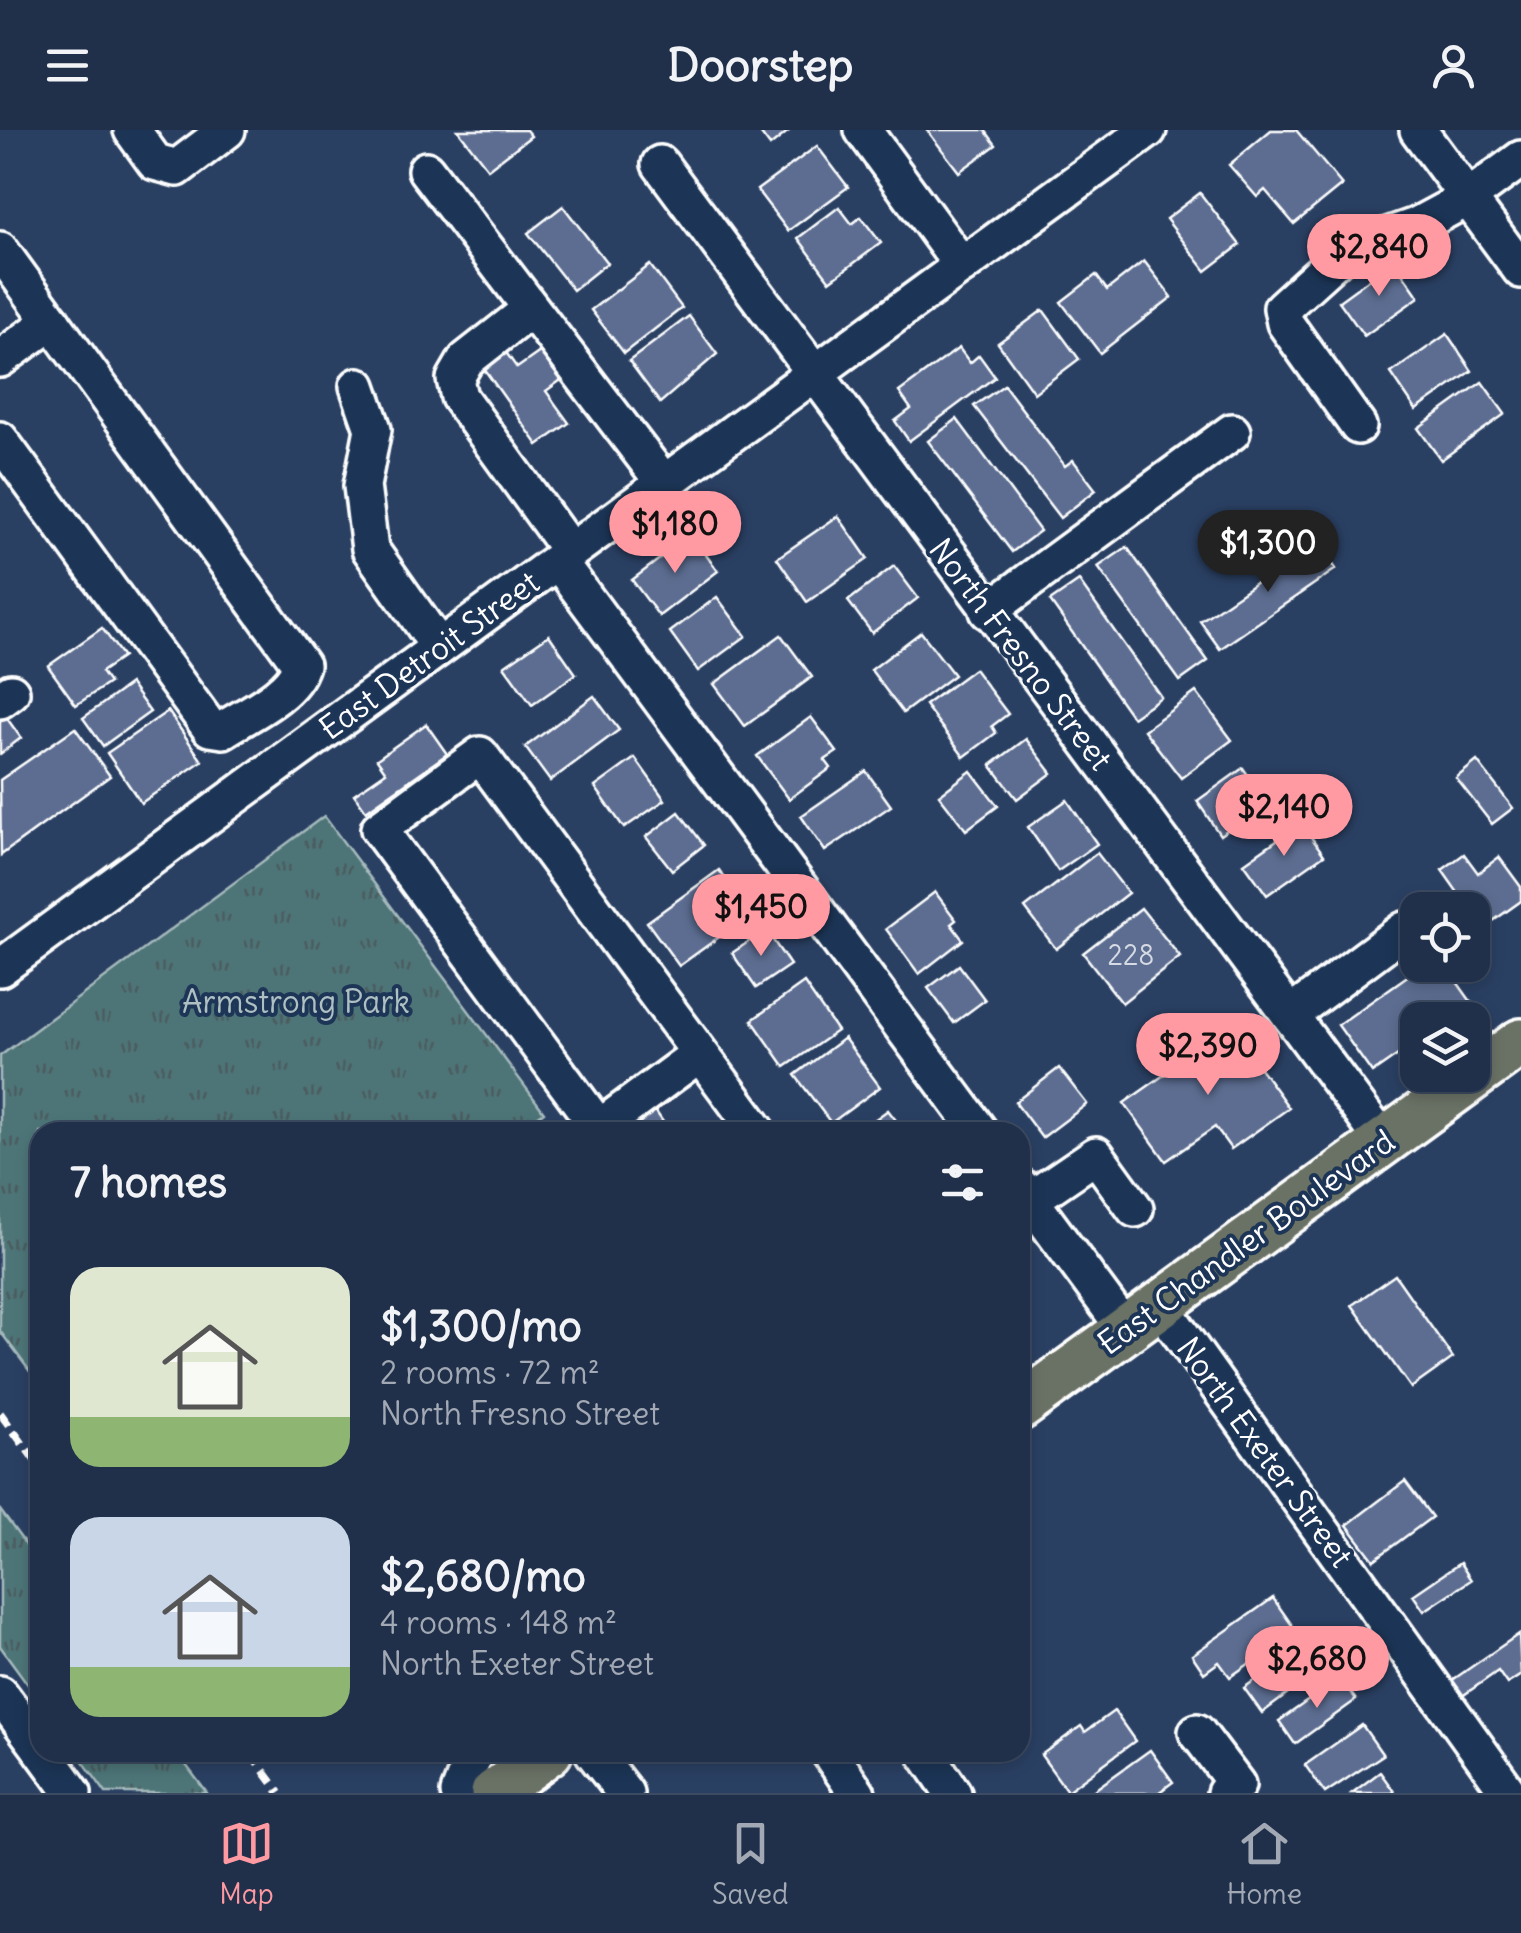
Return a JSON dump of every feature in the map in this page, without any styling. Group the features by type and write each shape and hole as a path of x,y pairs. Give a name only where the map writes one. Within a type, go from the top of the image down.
{"main road":[{"name":"East Chandler Boulevard","path":"1030,1396 1521,1042"},
{"path":"494,1793 536,1762"}],"street":[{"path":"132,130 155,162 178,168 227,130"},
{"path":"863,130 962,266"},
{"name":"East Detroit Street","path":"2,963 1148,130"},
{"path":"1418,130 1521,270"},
{"path":"1358,426 1285,323 1282,308 1345,251 1416,226 1468,198 1521,159"},
{"name":"North Fresno Street","path":"660,164 1384,1142"},
{"path":"426,170 664,483"},
{"path":"0,250 301,665 299,674 276,695 223,730 210,728 0,440"},
{"path":"532,309 466,360 456,378 459,397 564,556 973,1122"},
{"path":"0,359 52,321"},
{"path":"358,386 373,429 362,486 370,549 439,647"},
{"path":"988,611 1232,432"},
{"path":"595,1122 379,829 480,755 750,1122"},
{"path":"1290,1015 1400,933"},
{"path":"607,1122 699,1054"},
{"path":"1030,1190 1096,1155 1135,1209"},
{"name":"North Exeter Street","path":"1030,1198 1143,1318 1509,1793"},
{"path":"0,1694 30,1734"},
{"path":"1197,1732 1237,1785 1225,1793"},
{"path":"51,1762 73,1793"},
{"path":"459,1793 472,1762"},
{"path":"602,1762 625,1793"},
{"path":"836,1762 858,1793"},
{"path":"933,1762 953,1793"}],"green space":[{"name":"Armstrong Park","path":"324,816 544,1112 530,1122 30,1122 30,1372 0,1331 0,1056"},
{"path":"0,1510 30,1550 30,1687 0,1646"},
{"path":"84,1762 184,1762 207,1793 106,1793"}],"building":[{"path":"458,130 526,130 531,136 488,169"},
{"path":"758,130 790,130 770,146"},
{"path":"927,130 985,130 996,145 959,172"},
{"path":"1271,130 1296,130 1342,185 1294,224 1265,190 1257,197 1229,165"},
{"path":"817,146 848,187 788,231 757,190"},
{"path":"1200,193 1240,245 1206,271 1166,219"},
{"path":"563,206 607,263 573,290 528,233"},
{"path":"839,207 852,224 861,217 881,243 830,281 798,238"},
{"path":"1144,261 1172,297 1100,353 1061,302 1096,275 1107,290"},
{"path":"1394,261 1419,297 1364,336 1339,301"},
{"path":"650,265 682,308 624,353 591,310"},
{"path":"1043,310 1079,359 1034,393 998,343"},
{"path":"689,316 717,354 660,403 629,361"},
{"path":"1447,334 1472,371 1416,410 1391,373"},
{"path":"547,347 568,375 546,391 569,423 538,445 482,366 505,351 517,368"},
{"path":"959,348 970,363 979,355 995,377 909,441 895,421 911,409 899,392"},
{"path":"1482,382 1505,414 1441,460 1418,428"},
{"path":"1004,385 1065,466 1073,460 1096,490 1060,518 974,406"},
{"path":"957,419 1040,531 1012,552 928,441"},
{"path":"838,516 868,559 807,602 777,558"},
{"path":"691,535 718,571 659,616 632,580"},
{"path":"1317,541 1336,569 1220,649 1200,621"},
{"path":"1127,547 1208,661 1180,681 1098,567"},
{"path":"894,566 918,598 872,633 848,601"},
{"path":"1079,581 1161,697 1132,717 1050,601"},
{"path":"717,597 746,636 698,671 670,632"},
{"path":"102,628 123,657 101,672 109,683 76,705 48,666"},
{"path":"921,632 954,675 903,713 871,670"},
{"path":"549,635 576,674 532,705 504,666"},
{"path":"781,635 812,677 745,726 714,684"},
{"path":"974,669 1008,714 992,726 996,733 964,757 925,705"},
{"path":"130,684 150,712 103,746 83,718"},
{"path":"1196,692 1232,740 1181,778 1144,730"},
{"path":"594,696 619,730 550,781 525,747"},
{"path":"168,711 202,761 141,803 107,753"},
{"path":"6,717 21,738 0,754 0,721"},
{"path":"811,717 837,752 825,760 831,768 789,799 757,756"},
{"path":"426,724 447,754 366,811 354,794 386,772 377,759"},
{"path":"75,728 110,776 1,855 0,780"},
{"path":"1026,739 1052,773 1017,799 991,765"},
{"path":"635,758 665,800 624,828 595,787"},
{"path":"1477,761 1513,808 1492,824 1456,778"},
{"path":"1243,768 1267,802 1220,835 1197,801"},
{"path":"866,771 891,806 825,851 801,816"},
{"path":"971,771 998,806 966,830 939,795"},
{"path":"1067,800 1097,844 1058,871 1028,827"},
{"path":"679,812 704,845 672,870 646,837"},
{"path":"1301,823 1324,855 1267,895 1244,863"},
{"path":"1097,853 1128,893 1056,949 1025,908"},
{"path":"1464,854 1478,873 1499,857 1521,887 1521,901 1490,923 1490,892 1457,892 1442,870"},
{"path":"719,870 751,914 679,966 647,922"},
{"path":"935,892 956,920 951,924 963,940 919,974 886,929"},
{"path":"1141,908 1180,957 1122,1003 1083,953"},
{"path":"766,930 790,965 756,988 732,953"},
{"path":"959,965 985,1000 954,1023 928,988"},
{"path":"1400,981 1457,982 1471,1002 1400,1002 1400,1054 1372,1073 1338,1025"},
{"path":"804,983 837,1031 785,1067 752,1020"},
{"path":"1231,1028 1289,1108 1231,1149 1215,1127 1166,1161 1124,1103"},
{"path":"844,1038 880,1087 830,1122 795,1075"},
{"path":"1059,1068 1087,1104 1042,1138 1015,1102"},
{"path":"654,1109 663,1122 634,1122"},
{"path":"888,1110 897,1122 871,1122"},
{"path":"1395,1275 1453,1358 1411,1388 1352,1305"},
{"path":"1405,1481 1432,1517 1374,1560 1347,1525"},
{"path":"1460,1563 1471,1580 1424,1611 1413,1595"},
{"path":"1273,1598 1296,1631 1230,1677 1219,1662 1204,1673 1192,1655"},
{"path":"1320,1632 1338,1657 1262,1713 1244,1688"},
{"path":"1519,1634 1521,1675 1507,1684 1498,1671 1461,1697 1451,1681"},
{"path":"1340,1678 1356,1700 1295,1744 1279,1721"},
{"path":"1114,1711 1135,1741 1067,1791 1041,1755 1081,1726 1085,1732"},
{"path":"1362,1725 1383,1755 1325,1793 1305,1765"},
{"path":"1150,1750 1173,1782 1158,1793 1090,1793"},
{"path":"1380,1772 1395,1793 1352,1793"}],"railway":[{"path":"0,1413 30,1454"},
{"path":"257,1762 280,1793"}]}
